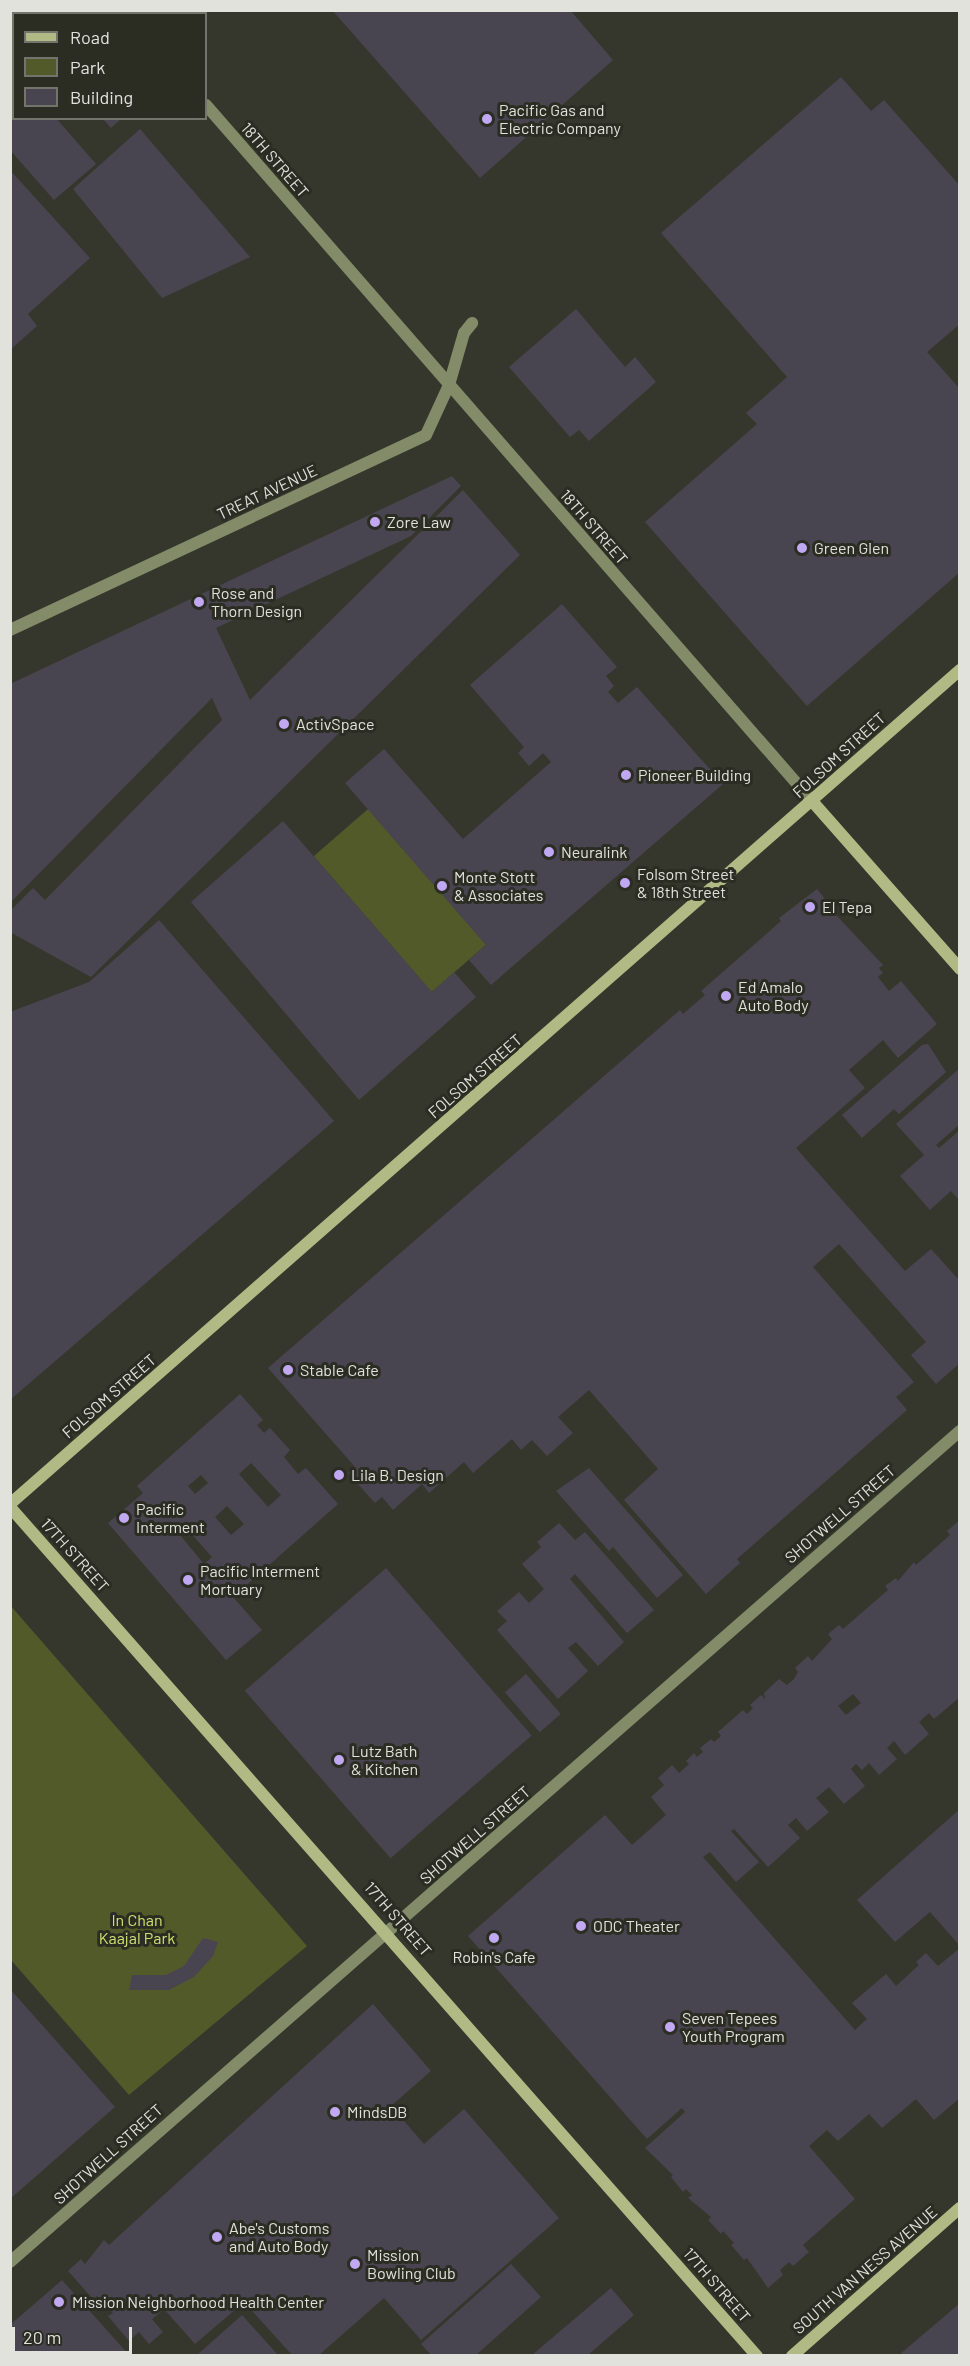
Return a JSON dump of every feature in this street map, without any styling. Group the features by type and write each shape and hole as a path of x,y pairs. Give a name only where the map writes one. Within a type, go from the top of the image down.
{"street":[{"name":"18TH STREET","path":"207,106 960,969"},
{"name":"TREAT AVENUE","path":"10,630 426,435 449,386 464,333 472,322"},
{"name":"FOLSOM STREET","path":"10,1506 960,670"},
{"name":"SHOTWELL STREET","path":"10,2262 960,1431"},
{"name":"17TH STREET","path":"10,1506 757,2355"},
{"name":"SOUTH VAN NESS AVENUE","path":"792,2355 960,2208"}],"green space":[{"path":"368,809 486,945 432,992 314,856"},
{"name":"In Chan Kaajal Park","path":"10,1605 307,1946 129,2095 11,1960"}],"building":[{"name":"Pacific Gas and Electric Company","path":"332,10 570,10 613,60 480,178"},
{"path":"841,77 871,111 884,100 960,186 960,324 927,352 960,389 960,572 807,706 645,522 757,424 746,413 787,377 661,233"},
{"path":"12,117 12,120 58,120 96,164 54,200 10,150"},
{"path":"104,120 120,120 111,128"},
{"path":"140,129 250,257 162,298 73,189"},
{"path":"10,170 90,258 28,314 37,326 10,350"},
{"path":"576,309 625,367 635,357 656,382 589,441 579,430 570,437 509,367"},
{"name":"ActivSpace","path":"452,476 461,486 411,536 216,628 250,700 463,490 520,555 91,977 10,932 10,911 33,888 45,900 222,720 212,698 10,903 10,684"},
{"name":"Pioneer Building","path":"562,604 617,667 606,676 614,686 608,692 618,703 637,687 723,784 491,985 469,960 486,945 345,783 384,749 463,839 551,762 543,753 529,766 518,753 524,747 470,685"},
{"path":"283,821 432,992 454,972 476,997 359,1100 191,902"},
{"path":"817,889 825,899 823,901 883,965 879,968 883,973 878,977 889,991 901,981 937,1024 898,1058 883,1040 849,1070 865,1088 796,1148 905,1271 931,1249 960,1281 960,1363 936,1384 911,1355 926,1342 839,1244 813,1267 914,1382 896,1397 907,1410 737,1559 740,1563 706,1594 624,1500 658,1469 589,1390 558,1417 573,1433 547,1456 532,1440 521,1450 512,1439 473,1473 464,1462 429,1493 422,1484 393,1510 382,1497 375,1503 348,1473 355,1467 268,1368 680,1010 683,1014 705,995 701,991 781,921 779,918"},
{"path":"159,920 334,1121 10,1400 10,1012 89,982"},
{"path":"928,1044 946,1072 899,1114 894,1109 862,1138 842,1115 922,1045"},
{"path":"960,1068 960,1124 936,1145 939,1148 960,1130 960,1201 951,1191 930,1210 900,1176 924,1155 896,1124"},
{"path":"240,1394 263,1420 257,1425 264,1433 270,1428 290,1450 284,1457 298,1474 306,1468 338,1504 233,1597 262,1630 226,1660 108,1523 143,1493 137,1486","holes":["251,1463 281,1495 268,1507 239,1474","201,1475 208,1483 195,1494 188,1486","227,1506 244,1524 231,1535 215,1517","182,1523 212,1557 204,1564 175,1529"]},
{"path":"589,1468 683,1575 657,1598 613,1547 609,1551 556,1491"},
{"path":"960,1520 960,1697 934,1719 929,1713 919,1722 929,1734 905,1755 894,1741 887,1748 897,1759 879,1775 869,1763 862,1770 856,1764 851,1769 865,1786 844,1804 829,1787 816,1798 829,1812 807,1831 796,1818 788,1825 800,1838 768,1867 734,1829 731,1831 759,1862 736,1882 710,1852 703,1857 855,2030 867,2019 852,2003 886,1974 896,1986 919,1965 916,1962 926,1953 938,1966 960,1948 960,2098 934,2120 916,2099 882,2128 869,2114 838,2141 827,2130 809,2146 855,2199 803,2245 809,2252 793,2266 789,2262 780,2270 783,2275 768,2288 747,2258 744,2260 731,2245 734,2243 723,2231 721,2234 708,2220 711,2217 688,2198 692,2195 686,2189 683,2192 671,2177 673,2175 645,2148 685,2112 682,2108 647,2139 468,1936 605,1815 632,1845 666,1815 651,1797 664,1785 658,1778 672,1765 679,1773 689,1764 686,1761 694,1753 697,1757 703,1752 700,1748 711,1739 714,1742 721,1736 718,1732 743,1710 747,1714 753,1708 750,1705 761,1695 765,1699 764,1693 779,1679 787,1685 798,1672 795,1668 808,1656 812,1661 832,1639 828,1634 839,1625 843,1629 888,1590 885,1586 896,1578 898,1581 914,1562 916,1565 950,1535 947,1531","holes":["853,1694 861,1703 846,1715 838,1706"]},
{"path":"559,1523 575,1540 585,1532 654,1610 627,1633 575,1574 570,1579 624,1642 598,1666 576,1642 568,1648 588,1671 558,1699 497,1630 507,1621 497,1611 519,1592 529,1603 544,1589 522,1564 541,1547 537,1542"},
{"path":"386,1568 532,1736 391,1858 245,1691"},
{"path":"526,1674 561,1714 540,1732 505,1692"},
{"path":"960,1809 960,1946 930,1912 895,1942 857,1900"},
{"path":"203,1938 218,1942 213,1956 194,1977 169,1990 129,1990 132,1975 166,1975 184,1966"},
{"path":"10,1989 115,2107 10,2199"},
{"path":"373,2004 431,2071 391,2106 424,2144 464,2109 559,2218 421,2340 384,2298 319,2355 292,2355 244,2302 195,2344 164,2309 152,2319 163,2332 149,2344 139,2332 129,2341 108,2316 113,2313 97,2296 93,2299 68,2271 81,2259 85,2264 104,2240 109,2245"},
{"path":"511,2264 541,2297 476,2355 431,2355 421,2344"},
{"name":"Mission Neighborhood Health Center","path":"62,2280 129,2355 10,2355 10,2325"},
{"path":"611,2288 634,2315 588,2355 532,2355"},
{"path":"960,2303 960,2355 899,2355"},
{"path":"242,2315 278,2355 197,2355"}],"place":[{"name":"Pacific Gas and Electric Company","path":"487,119"},
{"name":"Zore Law","path":"375,522"},
{"name":"Green Glen","path":"802,548"},
{"name":"Rose and Thorn Design","path":"199,602"},
{"name":"ActivSpace","path":"284,724"},
{"name":"Pioneer Building","path":"626,775"},
{"name":"Neuralink","path":"549,852"},
{"name":"Folsom Street & 18th Street","path":"625,883"},
{"name":"Monte Stott & Associates","path":"442,886"},
{"name":"El Tepa","path":"810,907"},
{"name":"Ed Amalo Auto Body","path":"726,996"},
{"name":"Stable Cafe","path":"288,1370"},
{"name":"Lila B. Design","path":"339,1475"},
{"name":"Pacific Interment","path":"124,1518"},
{"name":"Pacific Interment Mortuary","path":"188,1580"},
{"name":"Lutz Bath & Kitchen","path":"339,1760"},
{"name":"ODC Theater","path":"581,1926"},
{"name":"Robin's Cafe","path":"494,1938"},
{"name":"Seven Tepees Youth Program","path":"670,2027"},
{"name":"MindsDB","path":"335,2112"},
{"name":"Abe's Customs and Auto Body","path":"217,2237"},
{"name":"Mission Bowling Club","path":"355,2264"},
{"name":"Mission Neighborhood Health Center","path":"59,2302"}]}
